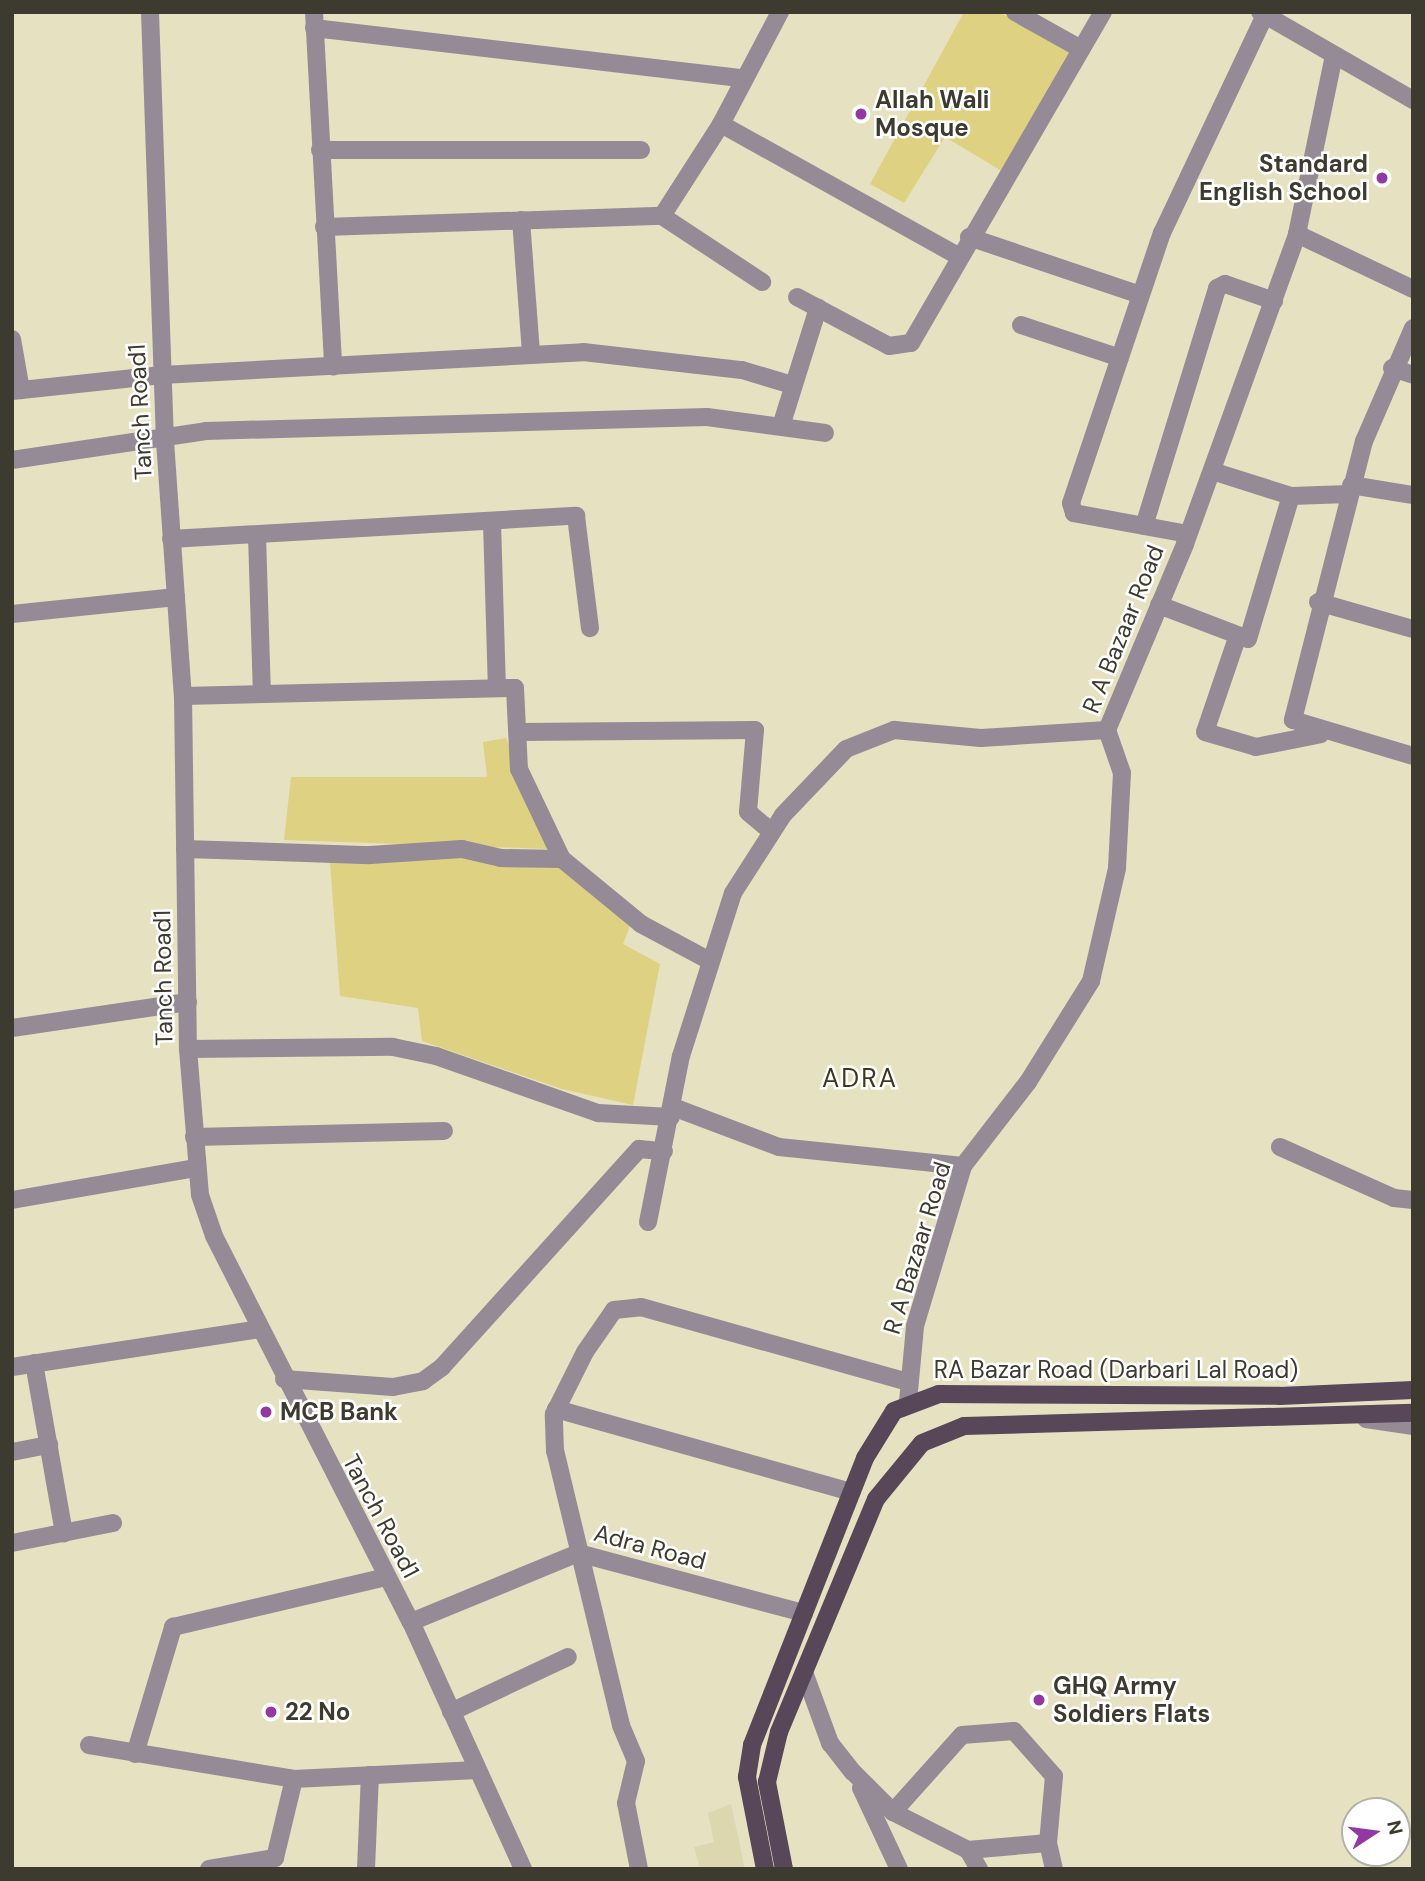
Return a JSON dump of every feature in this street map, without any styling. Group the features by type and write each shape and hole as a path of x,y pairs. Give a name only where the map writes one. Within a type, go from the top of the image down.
{"main road":[{"name":"RA Bazar Road (Darbari Lal Road)","path":"765,1869 748,1765 852,1492 883,1425 908,1402 939,1394 1280,1396 1413,1390"},
{"name":"RA Bazar Road (Darbari Lal Road)","path":"784,1869 767,1782 804,1672 882,1488 905,1458 936,1435 964,1426 1413,1413"}],"street":[{"name":"Tanch Road1","path":"150,12 165,441 183,696 188,1049 196,1168 214,1236 284,1380 411,1622 523,1869"},
{"path":"662,216 721,124 742,78 780,12"},
{"path":"1015,12 1081,49"},
{"path":"797,297 899,350 911,344 958,256 1103,12"},
{"path":"1188,534 1071,509 1140,295 1181,188 1262,14 1413,100"},
{"path":"333,366 314,20 742,78"},
{"name":"R A Bazaar Road","path":"908,1402 915,1326 963,1166 1028,1082 1091,981 1117,868 1122,773 1107,730 1188,534 1297,234 1334,56"},
{"path":"721,124 958,256"},
{"path":"320,150 641,150"},
{"path":"324,227 662,216 762,282"},
{"path":"521,220 531,354"},
{"path":"1297,234 1413,289"},
{"path":"969,237 1140,295"},
{"path":"1144,526 1217,288 1225,284 1274,301"},
{"path":"782,423 818,308"},
{"path":"1021,325 1120,358"},
{"path":"1413,328 1392,368 1350,490 1318,602 1293,720 1324,733 1413,756"},
{"path":"12,339 17,391 162,376 583,352 729,368 792,385"},
{"path":"1392,368 1413,375"},
{"path":"12,460 165,441 206,431 708,417 782,423 825,433"},
{"path":"1212,471 1291,496 1350,490 1413,495"},
{"path":"1159,606 1237,638 1251,635 1291,496"},
{"path":"171,539 576,516 590,628"},
{"path":"492,522 497,688"},
{"path":"257,536 262,694"},
{"path":"12,614 176,597"},
{"path":"1318,602 1413,629"},
{"path":"1237,638 1205,732 1256,747 1324,733"},
{"path":"183,696 497,688 520,693 519,769 562,859 641,924 710,961"},
{"path":"519,733 755,730 748,811 772,832"},
{"path":"648,1222 681,1056 733,893 772,832 846,750 894,730 981,738 1107,730"},
{"path":"185,849 370,855 462,849 500,858 562,859"},
{"path":"12,1028 188,1002"},
{"path":"188,1049 393,1047 436,1056 598,1113 672,1112 779,1147 963,1166"},
{"path":"194,1138 444,1131"},
{"path":"1280,1147 1394,1198 1413,1200"},
{"path":"284,1380 393,1387 423,1381 639,1149 664,1152"},
{"path":"12,1200 196,1168"},
{"path":"639,1869 626,1803 636,1760 578,1553 555,1451 556,1409 614,1310 641,1307 908,1382"},
{"path":"12,1367 259,1329"},
{"path":"34,1363 64,1533"},
{"path":"556,1409 852,1492"},
{"path":"1346,1416 1413,1426"},
{"path":"12,1452 49,1445"},
{"path":"12,1544 113,1523"},
{"name":"Adra Road","path":"411,1622 578,1553 804,1613"},
{"path":"135,1754 173,1627 386,1577"},
{"path":"452,1712 568,1657"},
{"path":"804,1672 830,1744 852,1772 893,1812 968,1850 1048,1843"},
{"path":"893,1812 962,1735 1014,1731 1054,1776 1048,1843 1054,1869"},
{"path":"89,1745 294,1779 477,1769"},
{"path":"852,1772 899,1869"},
{"path":"366,1869 370,1775"},
{"path":"209,1869 275,1858 294,1779"},
{"path":"968,1850 979,1869"}],"shaded area":[{"path":"964,12 999,12 1075,53 1005,173 945,137 904,203 870,184"},
{"path":"506,738 549,849 284,840 291,777 487,777 483,742"},
{"path":"462,855 563,867 631,924 623,944 660,964 633,1105 562,1089 422,1041 418,1008 340,996 330,862"},
{"path":"731,1804 745,1869 700,1869 694,1847 714,1842 708,1813"}],"place":[{"name":"Allah Wali Mosque","path":"861,114"},
{"name":"Standard English School","path":"1382,178"},
{"name":"MCB Bank","path":"266,1412"},
{"name":"GHQ Army Soldiers Flats","path":"1039,1700"},
{"name":"22 No","path":"271,1712"}],"district":[{"name":"ADRA","path":"860,1079"}]}
